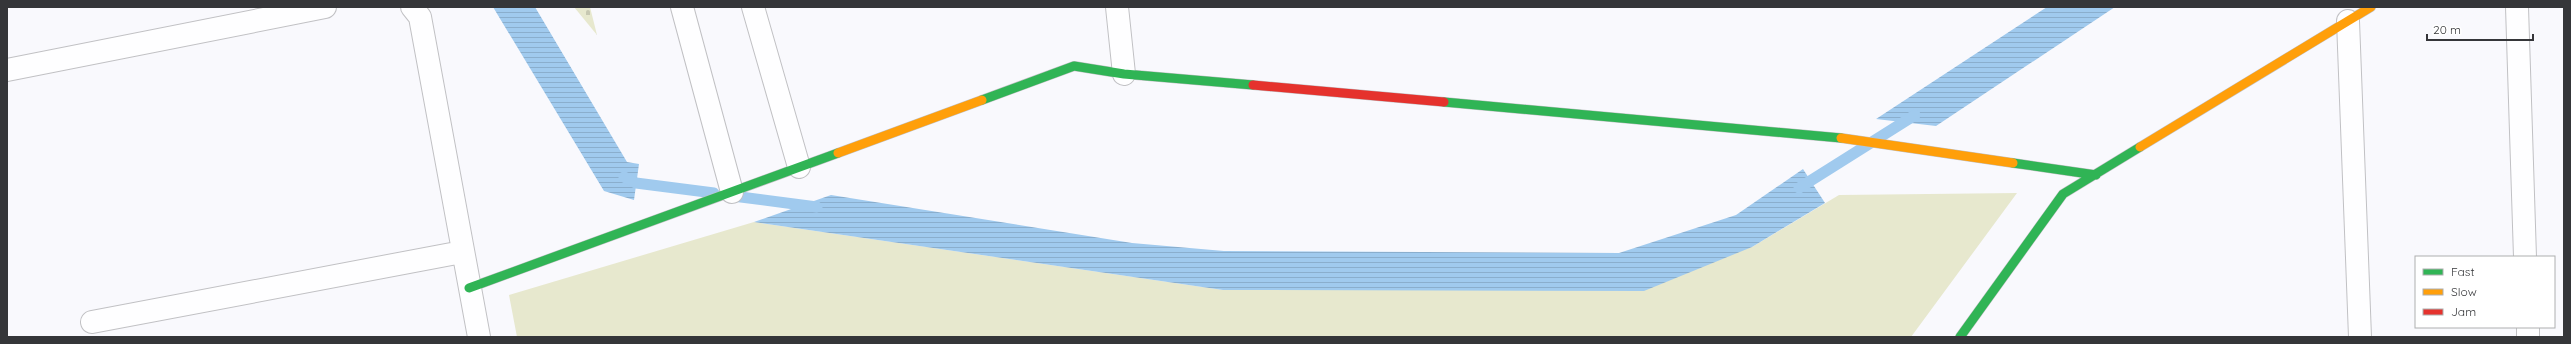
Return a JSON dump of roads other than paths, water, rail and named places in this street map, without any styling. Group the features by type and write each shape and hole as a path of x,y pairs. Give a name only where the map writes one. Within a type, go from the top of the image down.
{"street":[{"path":"7,70 325,7"},
{"path":"412,7 420,17 462,252 479,337"},
{"path":"682,7 732,192"},
{"path":"753,7 799,167"},
{"path":"1117,7 1124,74"},
{"path":"1960,337 2063,194 2371,7"},
{"path":"2517,7 2525,256"},
{"path":"2348,21 2360,337"},
{"path":"469,288 1074,66 1124,74 1828,136 1929,149 2096,174"},
{"path":"92,322 462,252"}],"water":[{"path":"493,7 535,7 627,162 639,164 634,200 604,191"},
{"path":"2047,7 2115,7 1936,126 1876,119"},
{"path":"1803,169 1825,203 1752,247 1644,291 1223,290 754,222 831,195 1132,243 1224,251 1619,253 1736,215"}],"waterway":[{"path":"1799,188 1915,115"},
{"path":"624,177 636,183 714,193"},
{"path":"733,196 817,207"}]}
